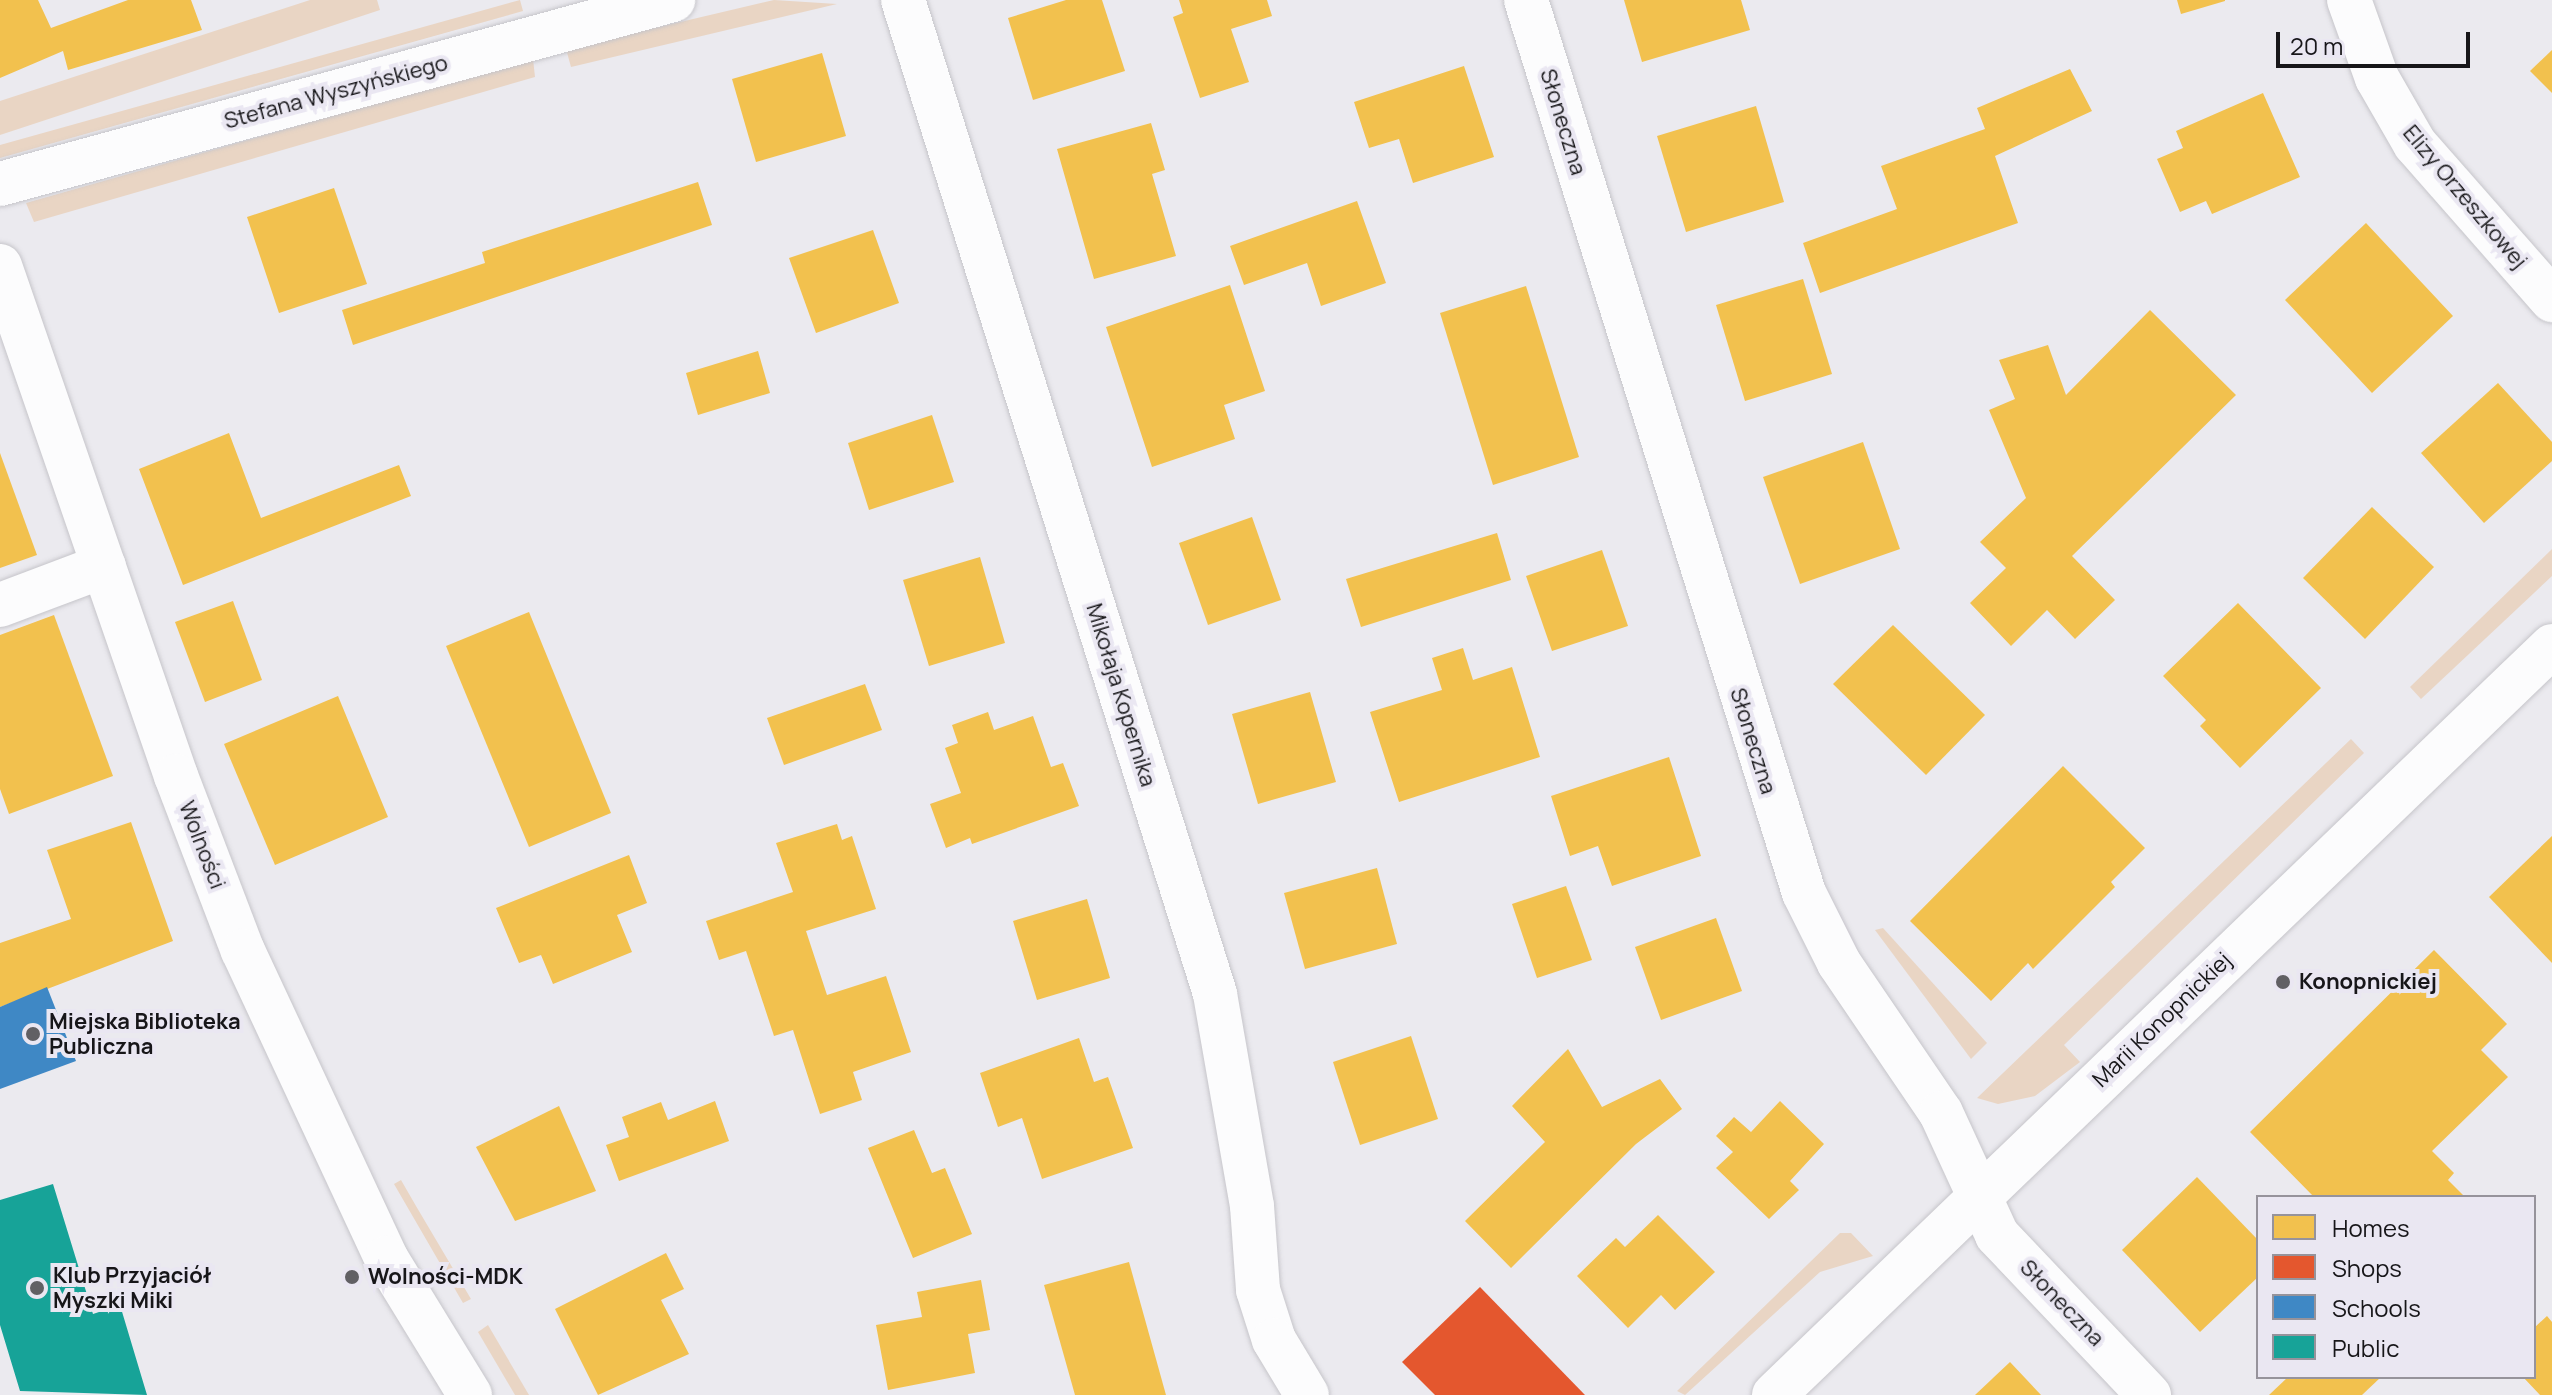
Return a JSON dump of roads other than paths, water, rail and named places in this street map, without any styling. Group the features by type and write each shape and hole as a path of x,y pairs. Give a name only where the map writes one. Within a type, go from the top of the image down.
{"street":[{"name":"Stefana Wyszyńskiego","path":"0,184 673,0"},
{"name":"Mikołaja Kopernika","path":"903,0 1215,994 1252,1206 1258,1290 1274,1340 1307,1395"},
{"name":"Słoneczna","path":"1526,0 1804,893 1839,963 1941,1113 1981,1194 1997,1235 2149,1395"},
{"name":"Elizy Orzeszkowej","path":"2349,0 2377,78 2415,144 2552,300"},
{"name":"Wolności","path":"0,266 243,951 386,1258 470,1395"},
{"path":"0,605 104,566"},
{"name":"Marii Konopnickiej","path":"1774,1395 2552,646"}],"place":[{"name":"Konopnickiej","path":"2283,982"},
{"name":"Miejska Biblioteka Publiczna","path":"33,1034"},
{"name":"Wolności-MDK","path":"352,1277"},
{"name":"Klub Przyjaciół Myszki Miki","path":"37,1288"}]}
